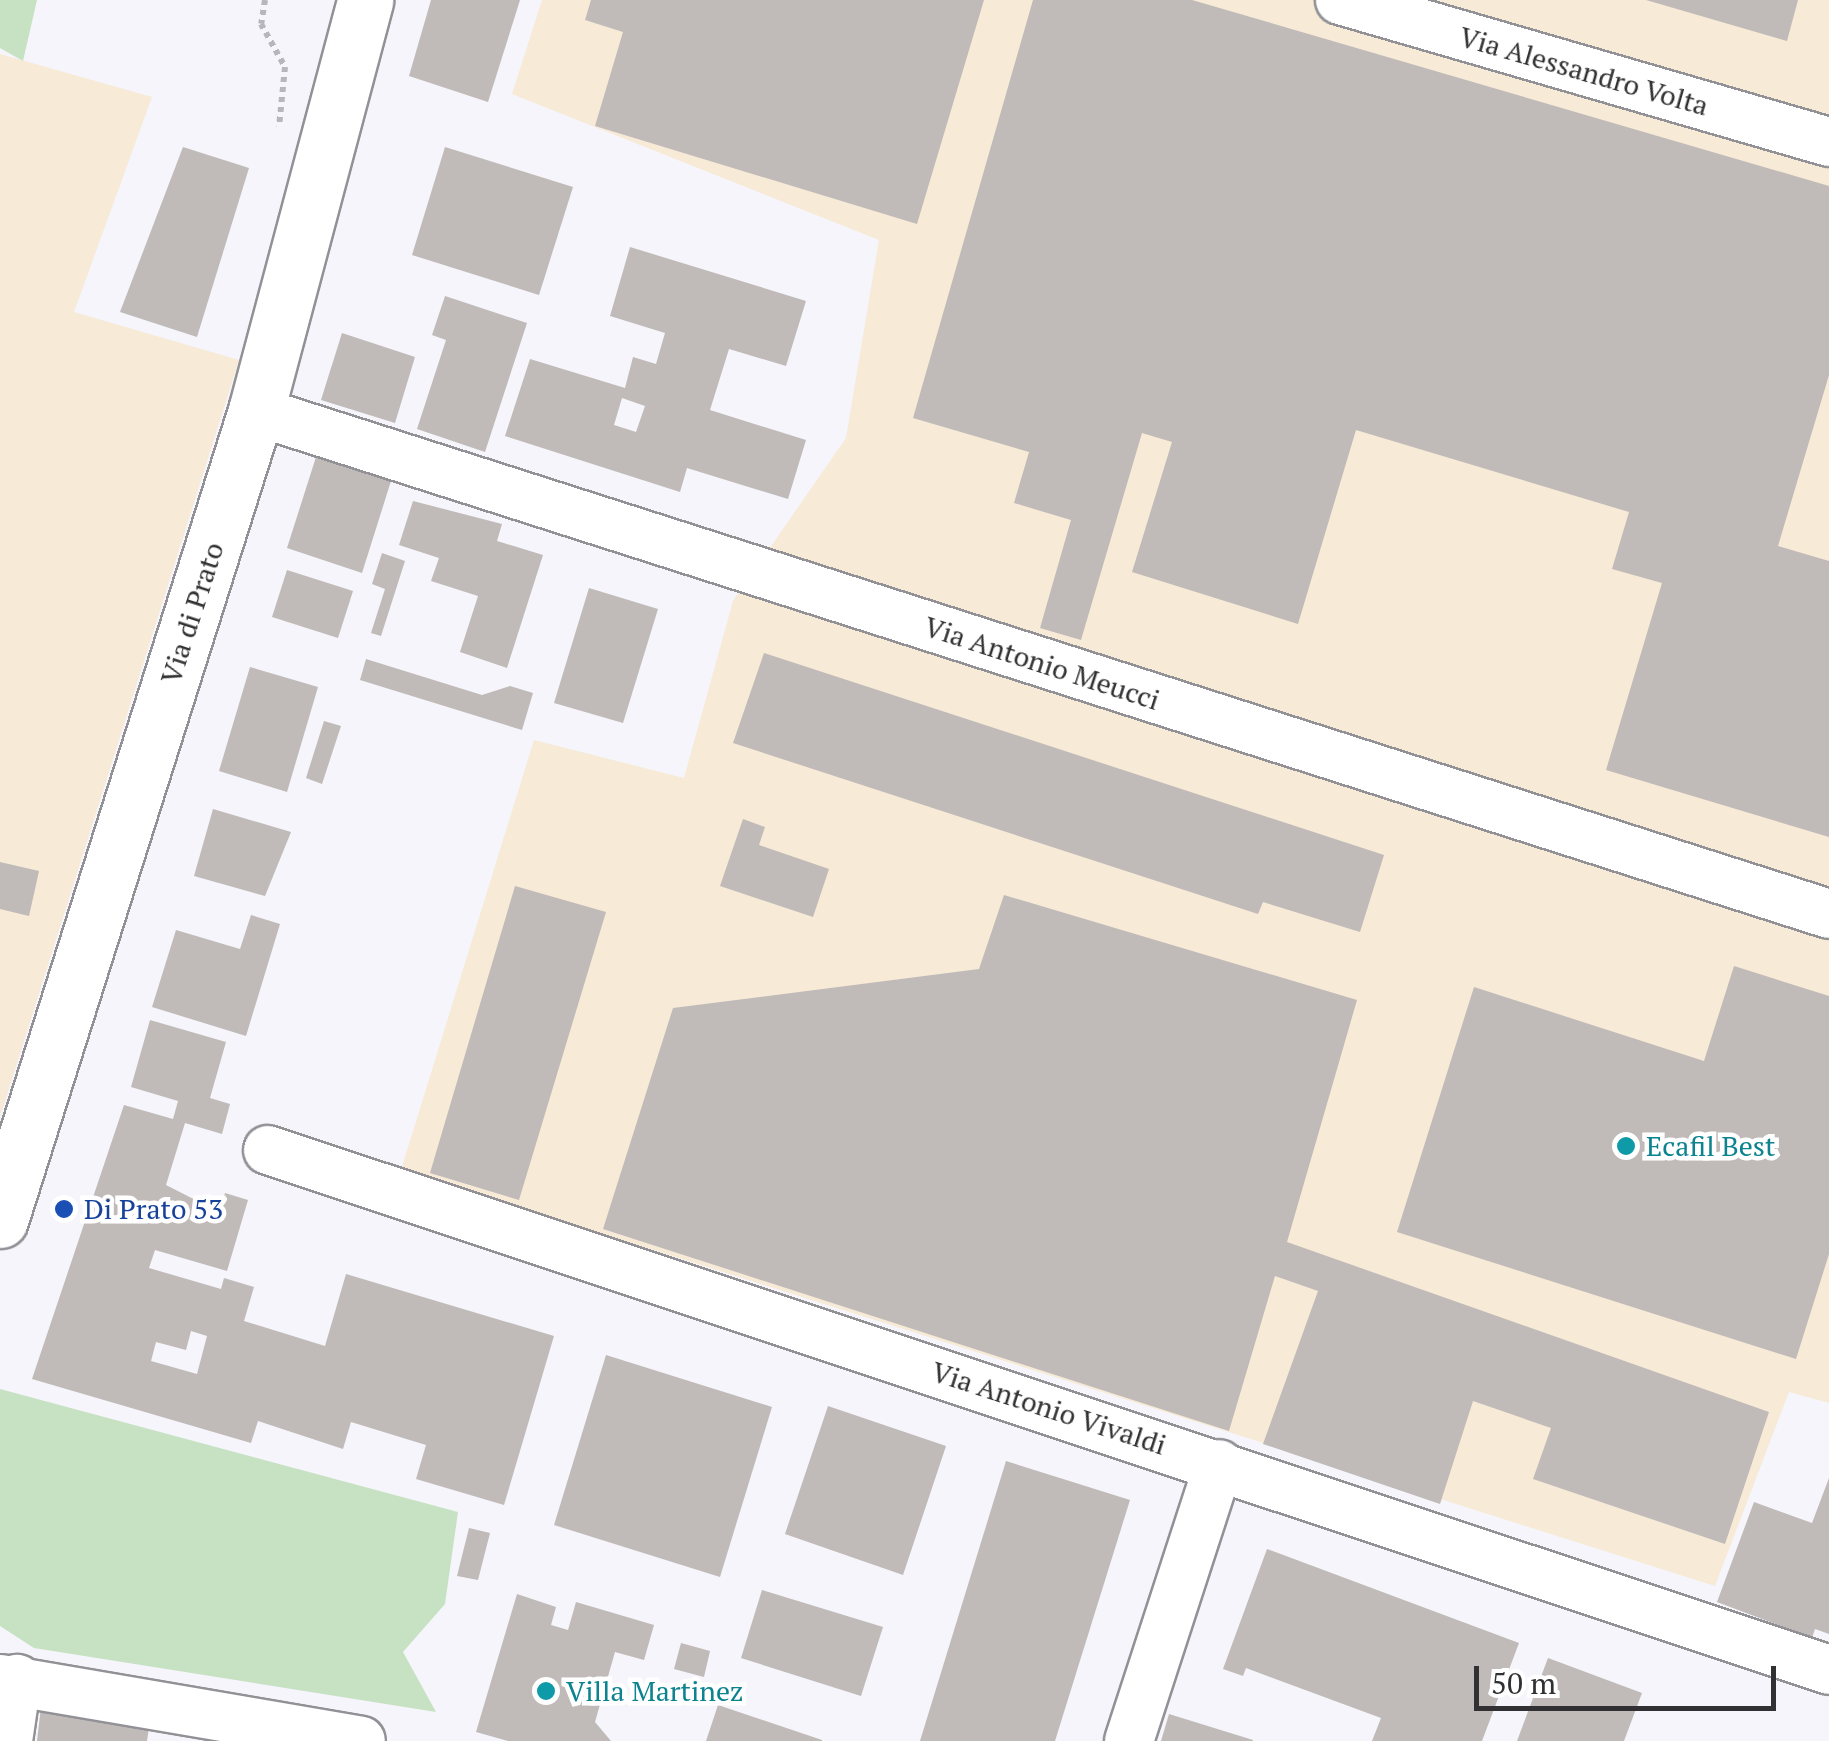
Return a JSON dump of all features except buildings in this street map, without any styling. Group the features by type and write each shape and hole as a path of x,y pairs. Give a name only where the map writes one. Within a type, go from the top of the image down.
{"main road":[{"name":"Via di Prato","path":"0,1220 256,411 365,0"}],"street":[{"name":"Via Alessandro Volta","path":"1340,0 1829,142"},
{"name":"Via Antonio Meucci","path":"256,411 1829,914"},
{"name":"Via Antonio Vivaldi","path":"268,1150 1829,1670"},
{"path":"1129,1741 1219,1464"},
{"path":"8,1741 6,1675 361,1741"}],"path":[{"path":"265,0 261,24 285,66 279,125 291,171 318,186"}],"shaded area":[{"path":"542,0 1829,0 1829,1403 1789,1392 1715,1586 401,1170 534,740 684,778 733,601 846,438 879,240 512,94"},
{"path":"0,54 152,97 74,312 239,360 0,1117"}],"green space":[{"path":"0,0 37,0 23,61 0,48"},
{"path":"0,1389 458,1512 445,1604 403,1652 436,1712 34,1648 0,1626"}],"place":[{"name":"Ecafil Best","path":"1626,1146"},
{"name":"Di Prato 53","path":"64,1209"},
{"name":"Villa Martinez","path":"546,1691"}]}
